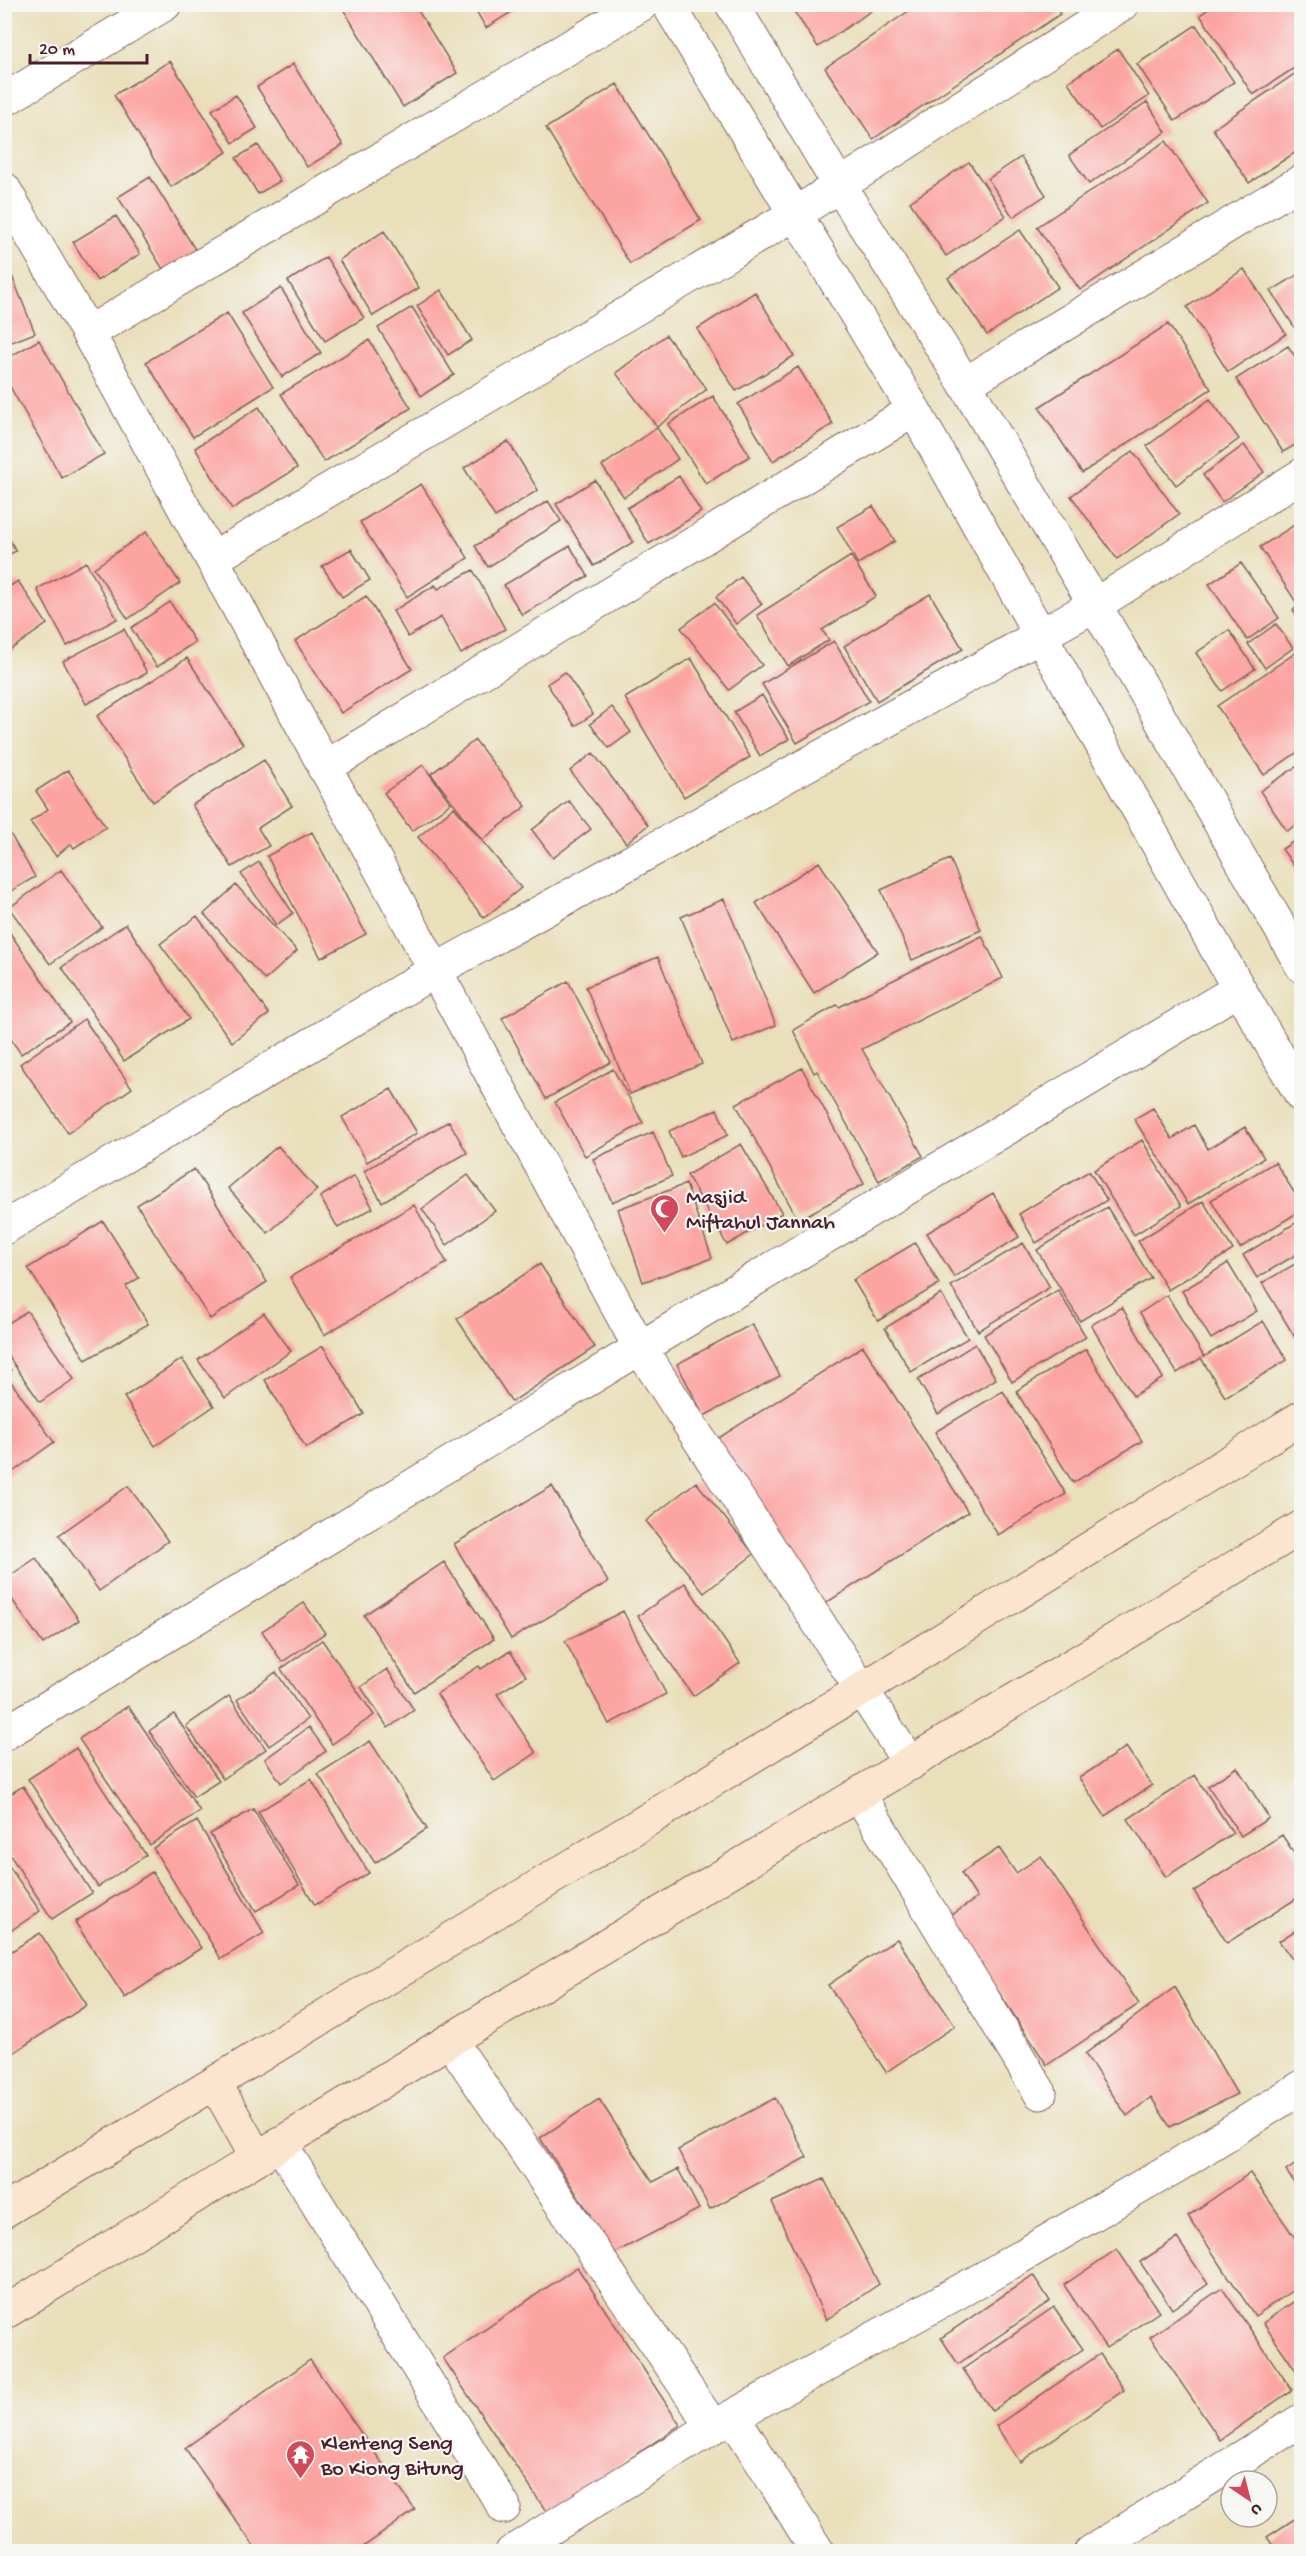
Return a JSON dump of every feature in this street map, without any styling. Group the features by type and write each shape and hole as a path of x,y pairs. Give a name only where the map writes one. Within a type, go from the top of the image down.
{"street":[{"path":"4,100 165,4"},
{"path":"88,333 642,4"},
{"path":"668,4 914,410 1239,989 1302,1096"},
{"path":"732,4 839,185 965,384 1299,956"},
{"path":"212,559 795,213 1122,4"},
{"path":"965,384 1302,181"},
{"path":"4,189 88,333 640,1348 910,1764"},
{"path":"324,768 914,410"},
{"path":"4,1228 436,970 1095,606 1302,475"},
{"path":"4,1734 640,1348 1239,989"},
{"path":"4,2211 861,1690 1302,1418"},
{"path":"4,2313 450,2040 1302,1527"},
{"path":"859,1794 1040,2093"},
{"path":"450,2040 818,2552"},
{"path":"215,2083 269,2151 504,2507"},
{"path":"512,2552 723,2422 991,2274 1178,2165 1302,2087"},
{"path":"1090,2552 1302,2420"}],"building":[{"path":"340,4 414,4 457,73 403,107"},
{"path":"472,4 524,4 486,28"},
{"path":"789,4 881,4 818,47"},
{"path":"919,4 1054,4 1060,14 873,139 825,68"},
{"path":"1216,4 1287,4 1302,25 1302,63 1253,95 1200,15"},
{"path":"1196,25 1234,82 1175,121 1137,64"},
{"path":"1118,49 1149,96 1100,129 1068,82"},
{"path":"170,61 227,152 171,187 114,95"},
{"path":"293,64 343,145 307,167 257,87"},
{"path":"1302,69 1302,148 1249,183 1213,129"},
{"path":"617,84 701,220 630,264 546,128"},
{"path":"236,95 257,128 233,143 212,110"},
{"path":"1147,102 1166,132 1089,184 1069,155"},
{"path":"1166,141 1208,203 1080,290 1037,227"},
{"path":"258,145 280,181 258,194 236,158"},
{"path":"1021,157 1046,195 1013,217 988,179"},
{"path":"969,162 1006,216 946,256 910,202"},
{"path":"150,177 198,254 166,274 118,197"},
{"path":"116,216 140,254 97,281 73,242"},
{"path":"1020,230 1058,287 987,335 948,278"},
{"path":"384,231 419,288 373,316 339,260"},
{"path":"326,257 364,318 325,341 288,281"},
{"path":"1244,269 1286,334 1228,372 1187,307"},
{"path":"1302,272 1302,339 1271,291"},
{"path":"12,276 35,333 4,345 4,279"},
{"path":"281,288 321,353 282,377 242,313"},
{"path":"441,290 472,340 448,355 417,306"},
{"path":"755,292 794,356 736,391 697,329"},
{"path":"412,307 454,375 421,396 378,328"},
{"path":"227,313 273,387 193,437 146,362"},
{"path":"1168,324 1211,389 1082,473 1039,407"},
{"path":"666,335 707,389 657,427 616,373"},
{"path":"39,340 104,454 62,478 4,376 4,360"},
{"path":"369,340 411,408 324,462 281,394"},
{"path":"1288,346 1302,367 1302,441 1283,452 1236,379"},
{"path":"798,367 833,424 773,461 738,404"},
{"path":"713,396 750,456 706,484 668,424"},
{"path":"1210,399 1239,439 1176,485 1147,446"},
{"path":"259,407 297,468 232,509 195,448"},
{"path":"657,428 678,459 624,497 602,466"},
{"path":"508,441 538,490 495,517 464,468"},
{"path":"1244,445 1264,472 1222,502 1203,475"},
{"path":"1133,451 1179,514 1117,559 1071,496"},
{"path":"679,476 701,512 649,544 627,508"},
{"path":"595,480 633,542 594,566 556,504"},
{"path":"421,484 468,558 407,597 360,522"},
{"path":"548,501 561,521 488,567 475,546"},
{"path":"873,506 895,541 858,564 837,527"},
{"path":"1302,520 1302,598 1296,602 1260,547"},
{"path":"4,530 16,551 4,557"},
{"path":"146,532 180,583 128,619 94,568"},
{"path":"570,546 588,576 522,615 504,585"},
{"path":"351,549 370,580 342,597 322,566"},
{"path":"851,556 876,596 822,630 829,640 788,666 757,615"},
{"path":"86,562 117,619 67,646 37,589"},
{"path":"1241,563 1279,618 1247,640 1209,584"},
{"path":"473,570 505,629 461,654 441,617 408,637 393,611 435,585 438,589"},
{"path":"741,577 762,604 736,624 716,597"},
{"path":"18,581 47,624 4,654 4,590"},
{"path":"930,594 963,649 877,701 844,646"},
{"path":"366,596 412,669 341,713 295,641"},
{"path":"170,602 195,642 157,667 131,628"},
{"path":"714,603 762,665 729,690 681,628"},
{"path":"1302,604 1302,623 1293,610"},
{"path":"1276,624 1293,648 1265,668 1248,644"},
{"path":"124,629 147,673 86,704 63,661"},
{"path":"1229,630 1255,669 1222,691 1196,653"},
{"path":"834,641 869,701 797,743 762,684"},
{"path":"1297,652 1302,658 1302,749 1264,775 1217,706"},
{"path":"187,658 243,744 153,802 97,716"},
{"path":"691,658 750,757 684,797 625,698"},
{"path":"565,672 593,714 575,726 547,684"},
{"path":"762,695 789,739 760,756 734,712"},
{"path":"612,707 631,732 609,748 590,724"},
{"path":"475,740 526,806 482,840 431,774"},
{"path":"593,753 648,825 626,843 570,771"},
{"path":"264,760 292,806 258,828 269,846 232,867 192,805"},
{"path":"1302,763 1302,821 1287,831 1260,791"},
{"path":"423,765 451,803 412,831 384,793"},
{"path":"68,770 106,827 74,848 71,844 56,856 30,822 48,809 36,791"},
{"path":"569,801 591,829 553,858 532,830"},
{"path":"454,807 521,888 484,918 418,837"},
{"path":"4,823 35,877 4,895"},
{"path":"312,832 366,934 321,958 267,856"},
{"path":"1302,836 1302,878 1282,849"},
{"path":"950,859 981,930 912,960 881,890"},
{"path":"259,862 293,913 276,925 241,874"},
{"path":"819,862 878,952 814,993 756,903"},
{"path":"61,870 102,927 50,964 9,908"},
{"path":"236,885 297,951 265,980 204,914"},
{"path":"724,899 776,1025 733,1043 681,917"},
{"path":"197,916 269,1014 232,1042 160,944"},
{"path":"4,924 70,1022 21,1054 4,1029"},
{"path":"126,924 189,1019 124,1061 62,967"},
{"path":"982,936 1003,978 862,1049 923,1156 879,1181 817,1071 814,1073 793,1030 837,1005 839,1007"},
{"path":"658,957 702,1064 630,1094 586,987"},
{"path":"568,981 611,1062 546,1099 502,1018"},
{"path":"84,1019 132,1088 68,1133 20,1064"},
{"path":"802,1068 864,1184 798,1220 736,1104"},
{"path":"613,1069 643,1123 585,1156 555,1102"},
{"path":"391,1089 417,1133 367,1162 342,1117"},
{"path":"1153,1108 1172,1139 1194,1125 1208,1149 1245,1127 1264,1158 1188,1204 1134,1119"},
{"path":"717,1109 728,1135 681,1157 669,1131"},
{"path":"449,1121 467,1153 382,1202 364,1171"},
{"path":"653,1132 672,1176 612,1202 593,1159"},
{"path":"1142,1140 1181,1206 1134,1235 1094,1170"},
{"path":"741,1144 782,1213 727,1245 687,1175"},
{"path":"278,1146 317,1190 268,1233 228,1188"},
{"path":"1275,1162 1302,1205 1302,1210 1240,1248 1211,1200"},
{"path":"194,1169 267,1282 210,1319 137,1205"},
{"path":"1089,1171 1107,1200 1036,1243 1019,1214"},
{"path":"468,1175 495,1211 447,1245 422,1209"},
{"path":"354,1176 373,1208 338,1228 320,1197"},
{"name":"Masjid Miftahul Jannah","path":"686,1184 712,1258 643,1282 618,1209"},
{"path":"993,1193 1019,1237 954,1277 927,1233"},
{"path":"1203,1201 1233,1250 1168,1290 1138,1241"},
{"path":"414,1205 447,1263 324,1335 290,1277"},
{"path":"1107,1207 1151,1278 1080,1321 1037,1250"},
{"path":"103,1221 139,1278 126,1286 148,1324 86,1360 28,1268"},
{"path":"1297,1222 1302,1229 1302,1251 1257,1278 1243,1255"},
{"path":"915,1243 939,1284 878,1321 853,1280"},
{"path":"1023,1243 1050,1287 978,1331 951,1286"},
{"path":"1302,1260 1302,1349 1262,1283"},
{"path":"1228,1263 1257,1311 1211,1339 1182,1291"},
{"path":"540,1264 595,1347 512,1402 457,1319"},
{"path":"1058,1290 1086,1337 1012,1382 984,1335"},
{"path":"941,1294 968,1338 911,1372 885,1328"},
{"path":"1167,1295 1204,1357 1263,1321 1287,1360 1225,1397 1201,1358 1177,1373 1140,1313"},
{"path":"1122,1307 1163,1378 1133,1396 1091,1325"},
{"path":"27,1311 74,1379 40,1402 4,1350 4,1326"},
{"path":"264,1313 291,1351 225,1398 198,1360"},
{"path":"752,1324 780,1376 704,1416 677,1364"},
{"path":"975,1344 996,1379 938,1414 918,1380"},
{"path":"323,1346 364,1414 306,1448 265,1380"},
{"path":"863,1346 968,1512 823,1605 717,1439"},
{"path":"1086,1349 1142,1441 1073,1483 1016,1391"},
{"path":"182,1359 214,1406 155,1446 124,1397"},
{"path":"4,1362 11,1370 4,1375"},
{"path":"9,1379 54,1442 7,1476 4,1473 4,1382"},
{"path":"1003,1391 1066,1494 998,1535 935,1432"},
{"path":"696,1482 754,1554 704,1593 646,1521"},
{"path":"128,1486 168,1541 99,1591 59,1535"},
{"path":"552,1486 608,1582 511,1639 454,1544"},
{"path":"36,1558 79,1620 43,1644 4,1588 4,1580"},
{"path":"444,1562 494,1639 414,1692 364,1615"},
{"path":"685,1583 740,1663 693,1696 638,1616"},
{"path":"304,1603 325,1633 282,1662 262,1631"},
{"path":"623,1611 666,1694 609,1724 565,1641"},
{"path":"322,1640 374,1715 332,1744 281,1669"},
{"path":"510,1651 526,1676 497,1694 536,1753 494,1781 437,1694 479,1666 481,1669"},
{"path":"387,1669 414,1710 388,1728 361,1687"},
{"path":"276,1672 308,1719 269,1746 237,1700"},
{"path":"229,1696 266,1749 223,1779 186,1726"},
{"path":"128,1706 200,1811 150,1845 79,1739"},
{"path":"174,1714 219,1781 194,1797 149,1731"},
{"path":"309,1727 326,1751 281,1783 265,1759"},
{"path":"370,1741 427,1829 375,1863 318,1774"},
{"path":"1126,1747 1152,1785 1105,1816 1079,1778"},
{"path":"76,1748 146,1855 98,1887 28,1779"},
{"path":"1237,1767 1269,1818 1241,1836 1208,1786"},
{"path":"1195,1775 1233,1833 1166,1877 1128,1819"},
{"path":"311,1779 369,1873 315,1905 258,1812"},
{"path":"23,1786 92,1893 52,1919 4,1846 4,1798"},
{"path":"253,1809 299,1885 256,1911 210,1834"},
{"path":"197,1821 264,1933 221,1959 153,1848"},
{"path":"1282,1835 1302,1865 1302,1895 1227,1943 1194,1891"},
{"path":"999,1848 1016,1873 1041,1856 1139,2004 1047,2065 949,1917 977,1898 961,1873"},
{"path":"4,1859 40,1911 4,1935"},
{"path":"152,1872 201,1948 125,1998 75,1922"},
{"path":"1302,1926 1302,1973 1279,1941"},
{"path":"40,1933 87,2005 4,2059 4,1956"},
{"path":"897,1939 955,2026 886,2072 828,1985"},
{"path":"1175,1987 1237,2094 1170,2127 1151,2097 1127,2116 1085,2054"},
{"path":"775,2098 807,2157 710,2209 678,2150"},
{"path":"599,2099 653,2182 678,2169 699,2209 605,2258 584,2218 590,2214 540,2138"},
{"path":"1302,2160 1302,2194 1286,2171"},
{"path":"1250,2173 1302,2248 1302,2284 1255,2316 1188,2216"},
{"path":"824,2179 879,2284 826,2320 772,2202"},
{"path":"1177,2238 1208,2284 1172,2309 1140,2262"},
{"path":"1117,2249 1159,2312 1106,2348 1064,2285"},
{"path":"577,2267 680,2425 548,2514 443,2358"},
{"path":"1033,2275 1050,2301 958,2364 941,2338"},
{"path":"1222,2288 1292,2390 1220,2440 1150,2337"},
{"path":"1302,2296 1302,2369 1297,2372 1263,2323"},
{"path":"1054,2307 1083,2349 992,2411 963,2369"},
{"path":"1100,2354 1124,2390 1020,2462 996,2426"},
{"name":"Klenteng Seng Bo Kiong Bitung","path":"310,2360 415,2510 356,2552 258,2552 185,2448"},
{"path":"1302,2514 1302,2552 1277,2552 1267,2537"}],"place":[{"name":"Masjid Miftahul Jannah","path":"665,1234"},
{"name":"Klenteng Seng Bo Kiong Bitung","path":"300,2480"}]}
